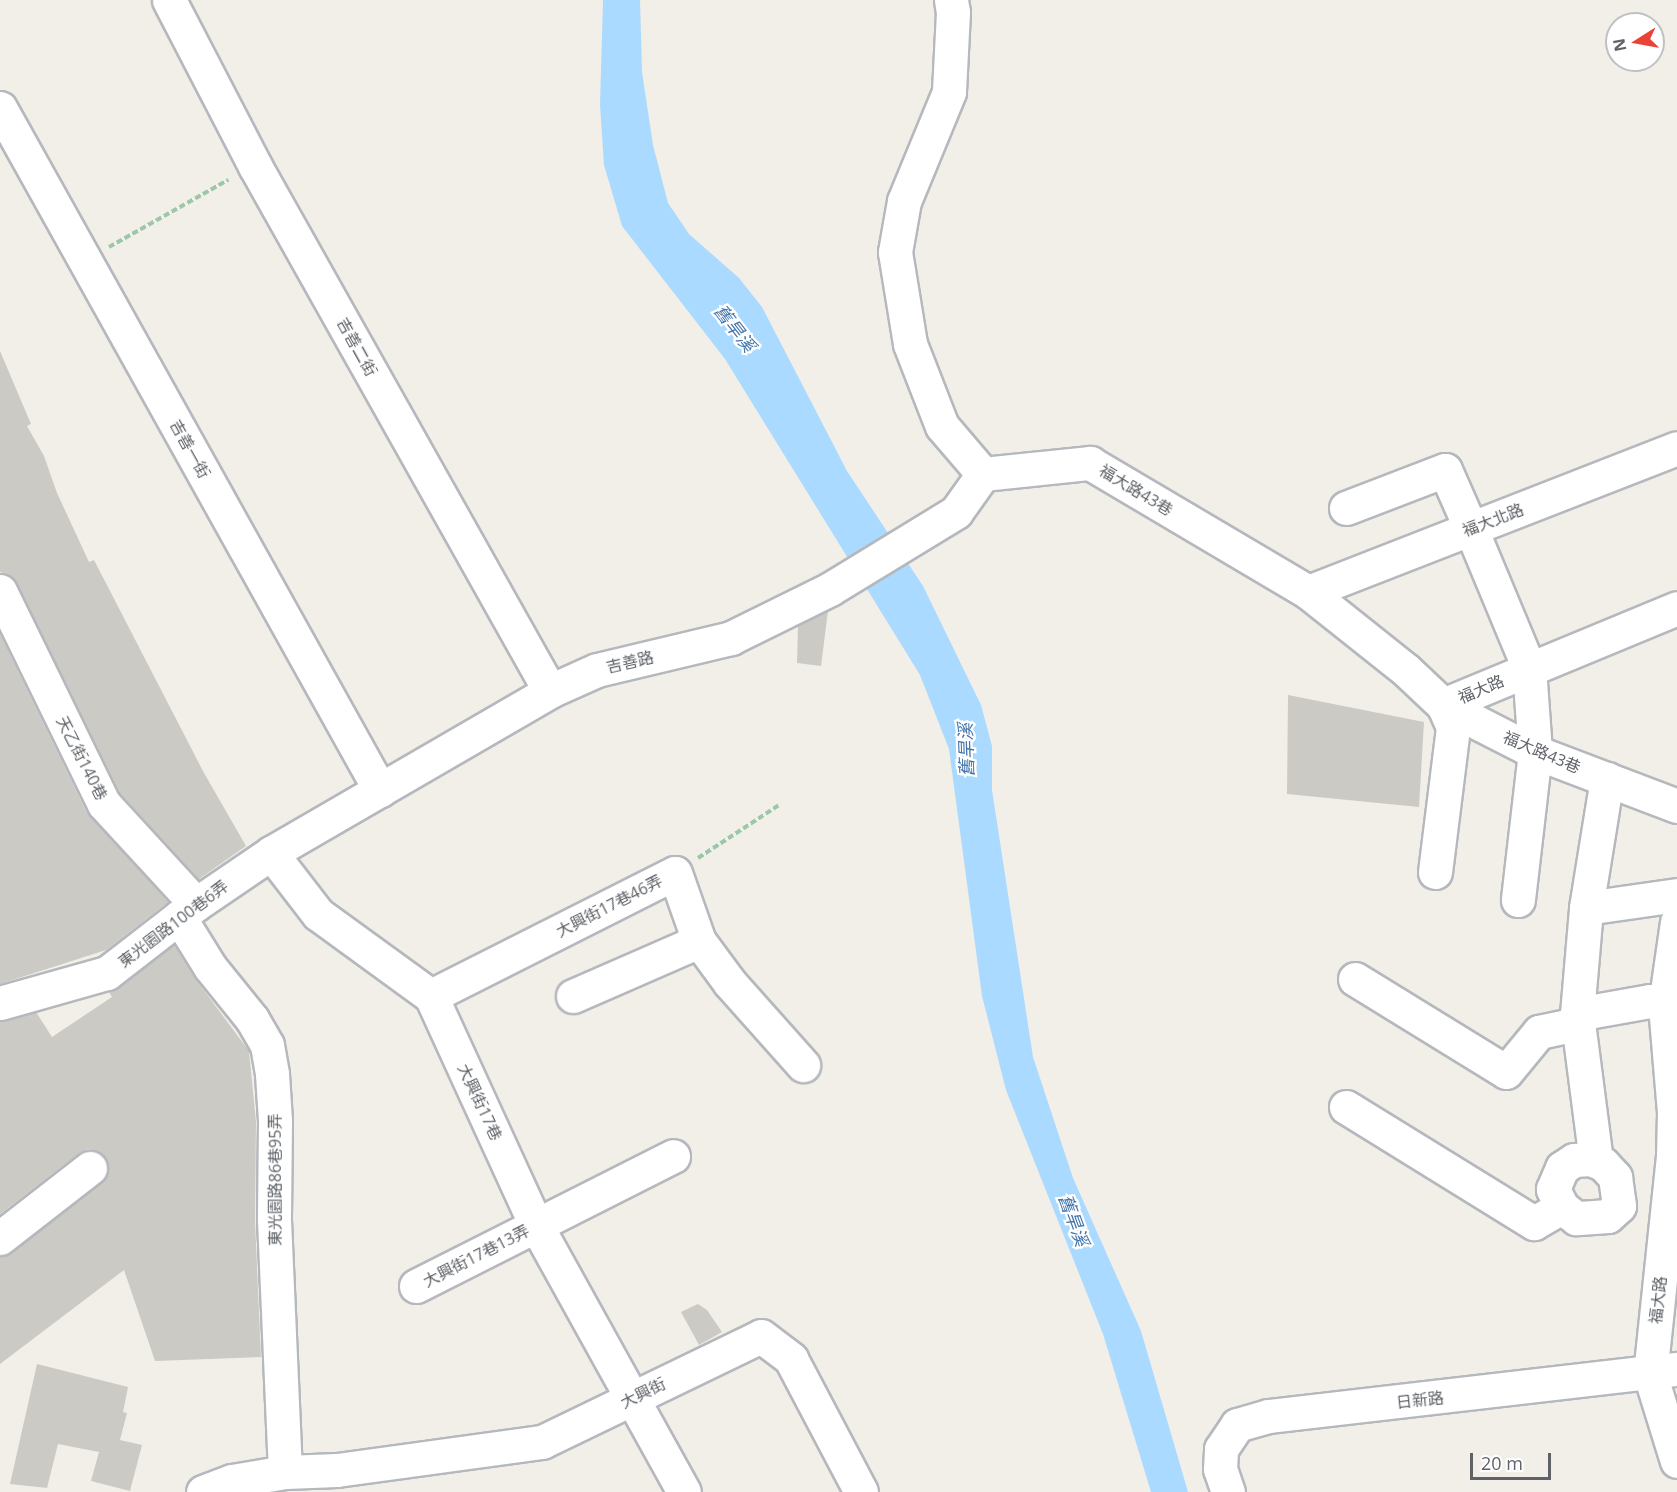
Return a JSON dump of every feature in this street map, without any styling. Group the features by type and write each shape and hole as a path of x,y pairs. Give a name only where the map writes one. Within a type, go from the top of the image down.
{"street":[{"name":"吉善二街","path":"169,0 255,165 550,691"},
{"path":"951,0 949,92 904,201 895,252 910,344 942,426 982,474"},
{"name":"吉善一街","path":"0,108 380,790"},
{"name":"福大北路","path":"1308,592 1677,448"},
{"name":"福大路43巷","path":"982,474 1090,463 1308,592 1406,670 1443,705 1535,752 1677,806"},
{"path":"1346,508 1445,470 1471,529 1529,668 1535,752 1518,900"},
{"name":"吉善路","path":"271,853 550,691 597,670 731,638 830,589 956,512 982,474"},
{"name":"天乙街140巷","path":"0,591 104,804 187,910"},
{"name":"福大路","path":"1435,873 1453,727 1443,705 1677,608"},
{"path":"1596,1161 1578,1019 1586,908 1607,779"},
{"name":"東光園路100巷6弄","path":"0,1003 107,973 187,910 271,853"},
{"name":"大興街17巷","path":"271,853 318,914 431,996 536,1225 684,1492"},
{"name":"大興街17巷46弄","path":"431,996 675,873 699,941 730,983 803,1065"},
{"path":"1586,908 1677,895"},
{"name":"東光園路86巷95弄","path":"187,910 210,967 252,1019 267,1045 272,1074 275,1121 274,1220 285,1472"},
{"name":"福大路","path":"1677,922 1671,1004 1675,1112 1674,1191 1664,1372 1677,1461"},
{"path":"573,996 699,941"},
{"path":"1355,979 1506,1072 1539,1032 1578,1019 1650,1002 1671,1004"},
{"path":"1347,1107 1534,1223 1562,1207"},
{"name":"大興街17巷13弄","path":"416,1286 673,1156"},
{"path":"1574,1160 1596,1161 1616,1177 1619,1197 1619,1206 1608,1216 1576,1218 1562,1207 1553,1189 1562,1167 1574,1160"},
{"path":"0,1238 90,1168"},
{"path":"1619,1197 1674,1191"},
{"name":"大興街","path":"203,1492 232,1480 285,1472 339,1481 542,1442 761,1336 791,1359 861,1492"},
{"name":"日新路","path":"1228,1492 1220,1469 1221,1449 1237,1425 1269,1416 1664,1372"}],"path":[{"path":"84,261 255,165"},
{"path":"675,873 778,805"}],"water":[{"name":"舊旱溪","path":"603,0 640,0 642,72 653,145 668,203 689,234 739,278 762,307 847,471 923,586 981,705 992,746 992,790 1033,1057 1073,1178 1141,1331 1188,1492 1151,1492 1103,1334 1006,1090 982,996 949,749 920,675 725,359 622,226 604,165 600,105"}],"building":[{"path":"0,351 31,424 27,426 44,456 57,493 89,562 94,560 204,773 246,846 199,879 120,793 17,583 10,575 0,572"},
{"path":"828,611 821,666 797,663 798,626"},
{"path":"0,634 87,813 168,902 106,950 0,984"},
{"path":"1288,695 1424,722 1419,807 1287,794"},
{"path":"174,945 194,977 249,1051 256,1122 255,1221 261,1357 155,1361 124,1270 0,1364 0,1256 12,1253 102,1183 107,1176 109,1166 105,1157 98,1151 88,1149 79,1153 0,1214 0,1021 36,1012 52,1037 112,997 109,992 118,988"},
{"path":"698,1304 707,1310 722,1332 699,1345 681,1312"},
{"path":"37,1364 128,1387 123,1412 127,1413 120,1440 142,1445 130,1491 91,1481 99,1452 58,1444 47,1488 10,1484"}]}
